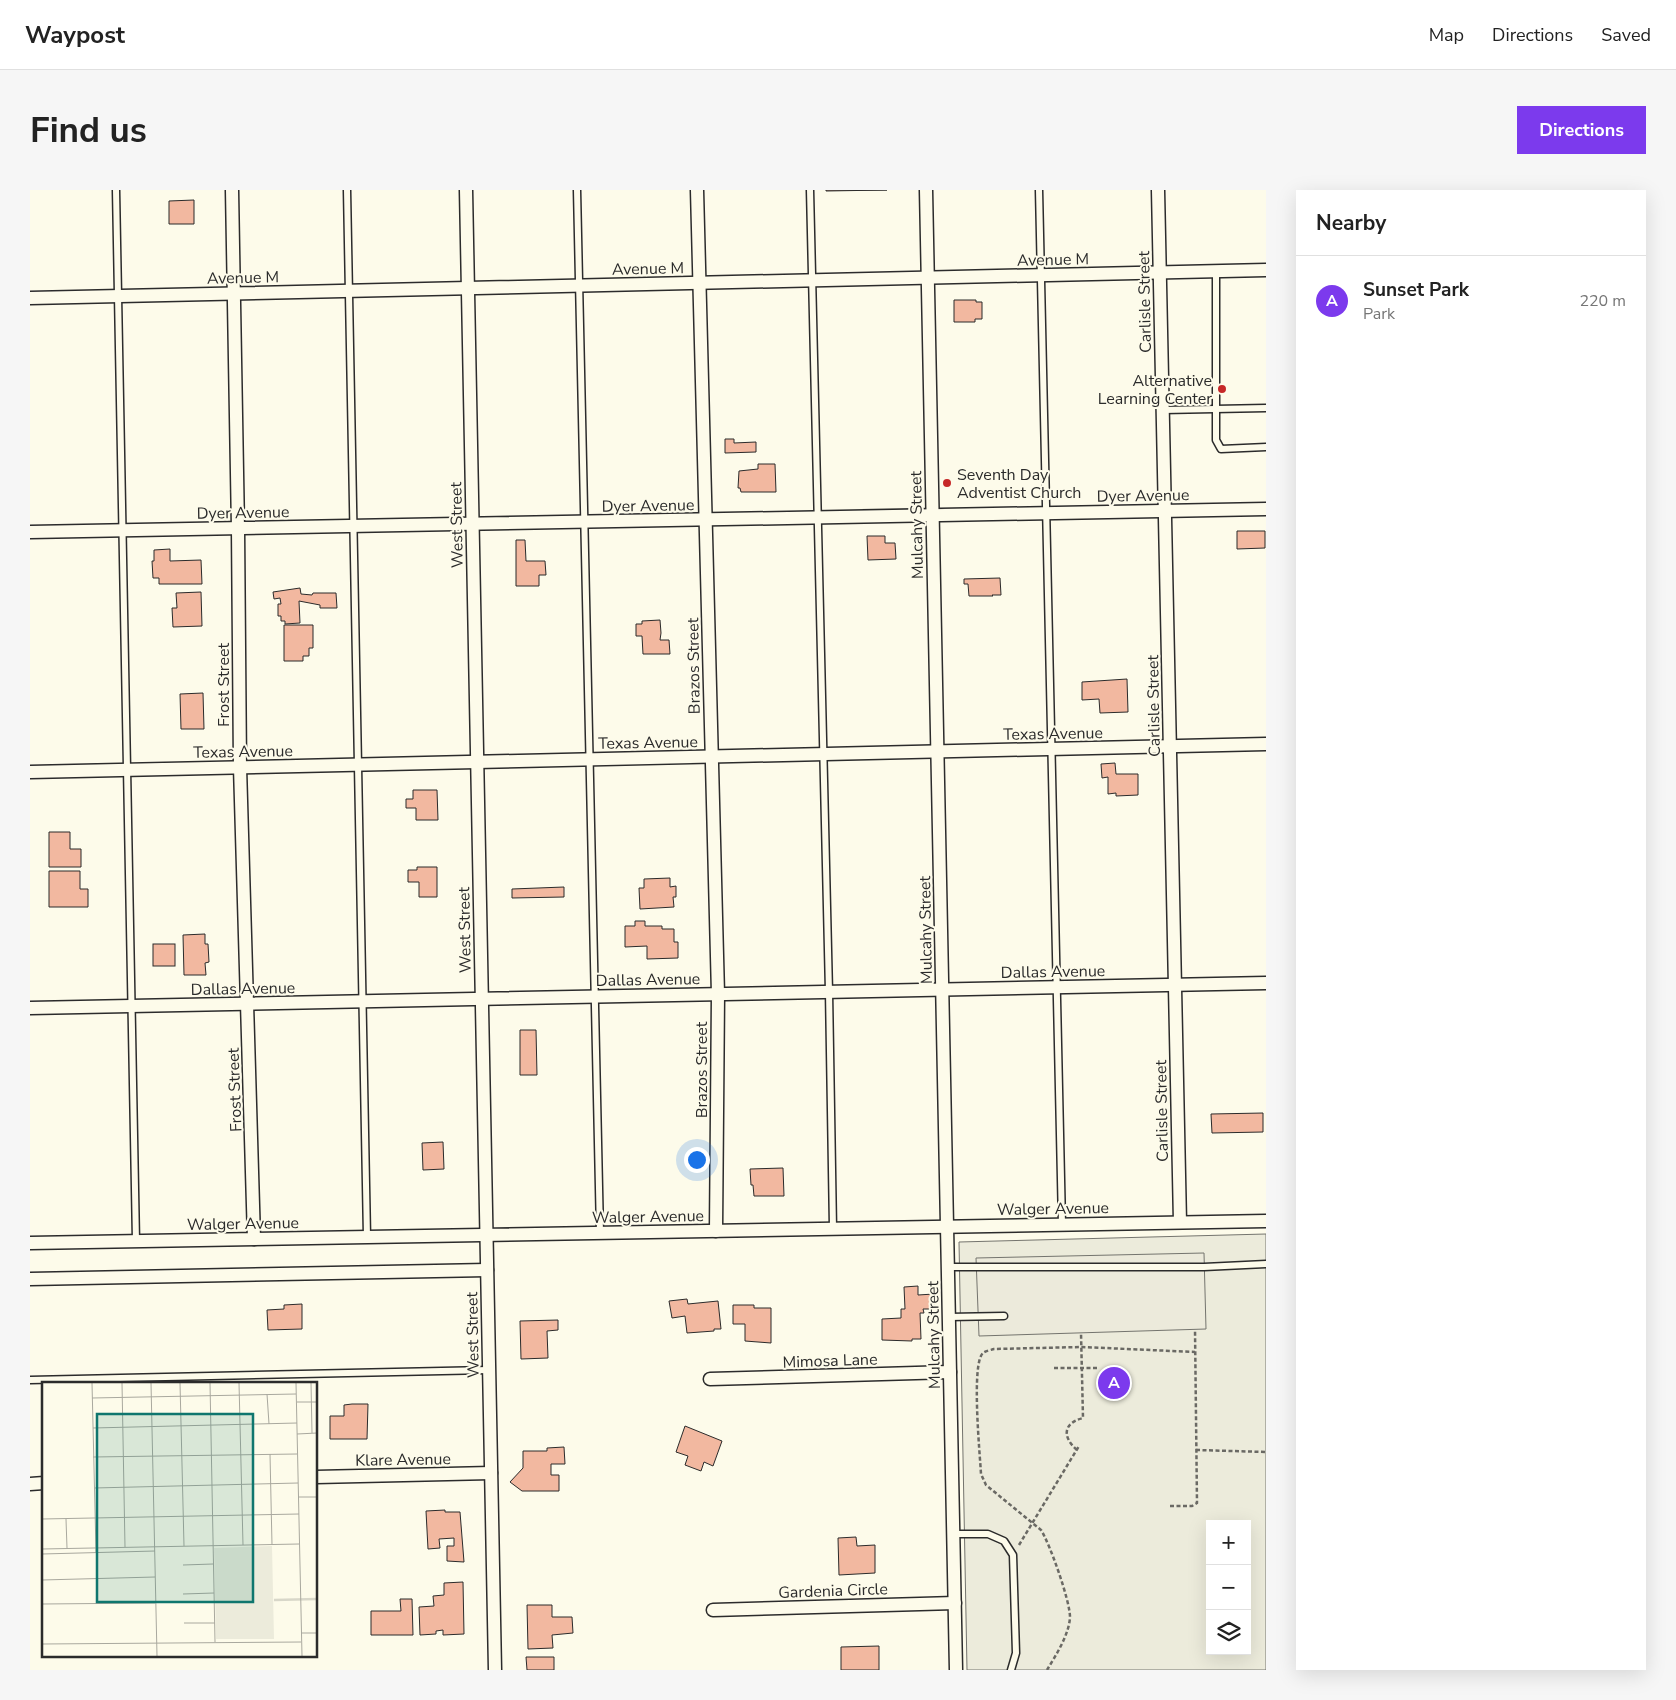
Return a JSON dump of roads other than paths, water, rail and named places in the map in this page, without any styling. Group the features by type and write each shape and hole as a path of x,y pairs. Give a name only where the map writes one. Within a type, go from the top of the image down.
{"street":[{"name":"Frost Street","path":"232,190 240,767 254,1239"},
{"name":"West Street","path":"466,190 495,1670"},
{"name":"Brazos Street","path":"697,190 718,994 716,1230"},
{"name":"Mulcahy Street","path":"926,190 956,1670"},
{"name":"Carlisle Street","path":"1158,190 1180,1222"},
{"name":"Avenue M","path":"30,298 1266,270"},
{"name":"Dyer Avenue","path":"30,532 1266,509"},
{"name":"Texas Avenue","path":"30,772 1266,744"},
{"name":"Dallas Avenue","path":"30,1008 1266,983"},
{"name":"Walger Avenue","path":"30,1243 1266,1220"},
{"path":"30,1279 487,1270"},
{"name":"Mimosa Lane","path":"710,1379 950,1372"},
{"name":"Klare Avenue","path":"318,1477 491,1473"},
{"name":"Gardenia Circle","path":"713,1610 955,1603"}],"lane":[{"path":"116,190 136,1241"},
{"path":"347,190 367,1237"},
{"path":"577,190 600,1233"},
{"path":"810,190 824,754 833,1228"},
{"path":"1038,190 1062,1224"},
{"path":"1216,272 1216,440 1221,449 1266,448"},
{"path":"1163,410 1266,408"},
{"path":"948,1267 1204,1267 1266,1264"},
{"path":"949,1317 1004,1316"},
{"path":"30,1380 489,1370"},
{"path":"954,1534 988,1534 1004,1541 1013,1555 1016,1653 1011,1670"}],"place":[{"name":"Alternative Learning Center","path":"1222,389"},
{"name":"Seventh Day Adventist Church","path":"947,483"},
{"name":"Sunset Park","path":"1114,1383"}]}
